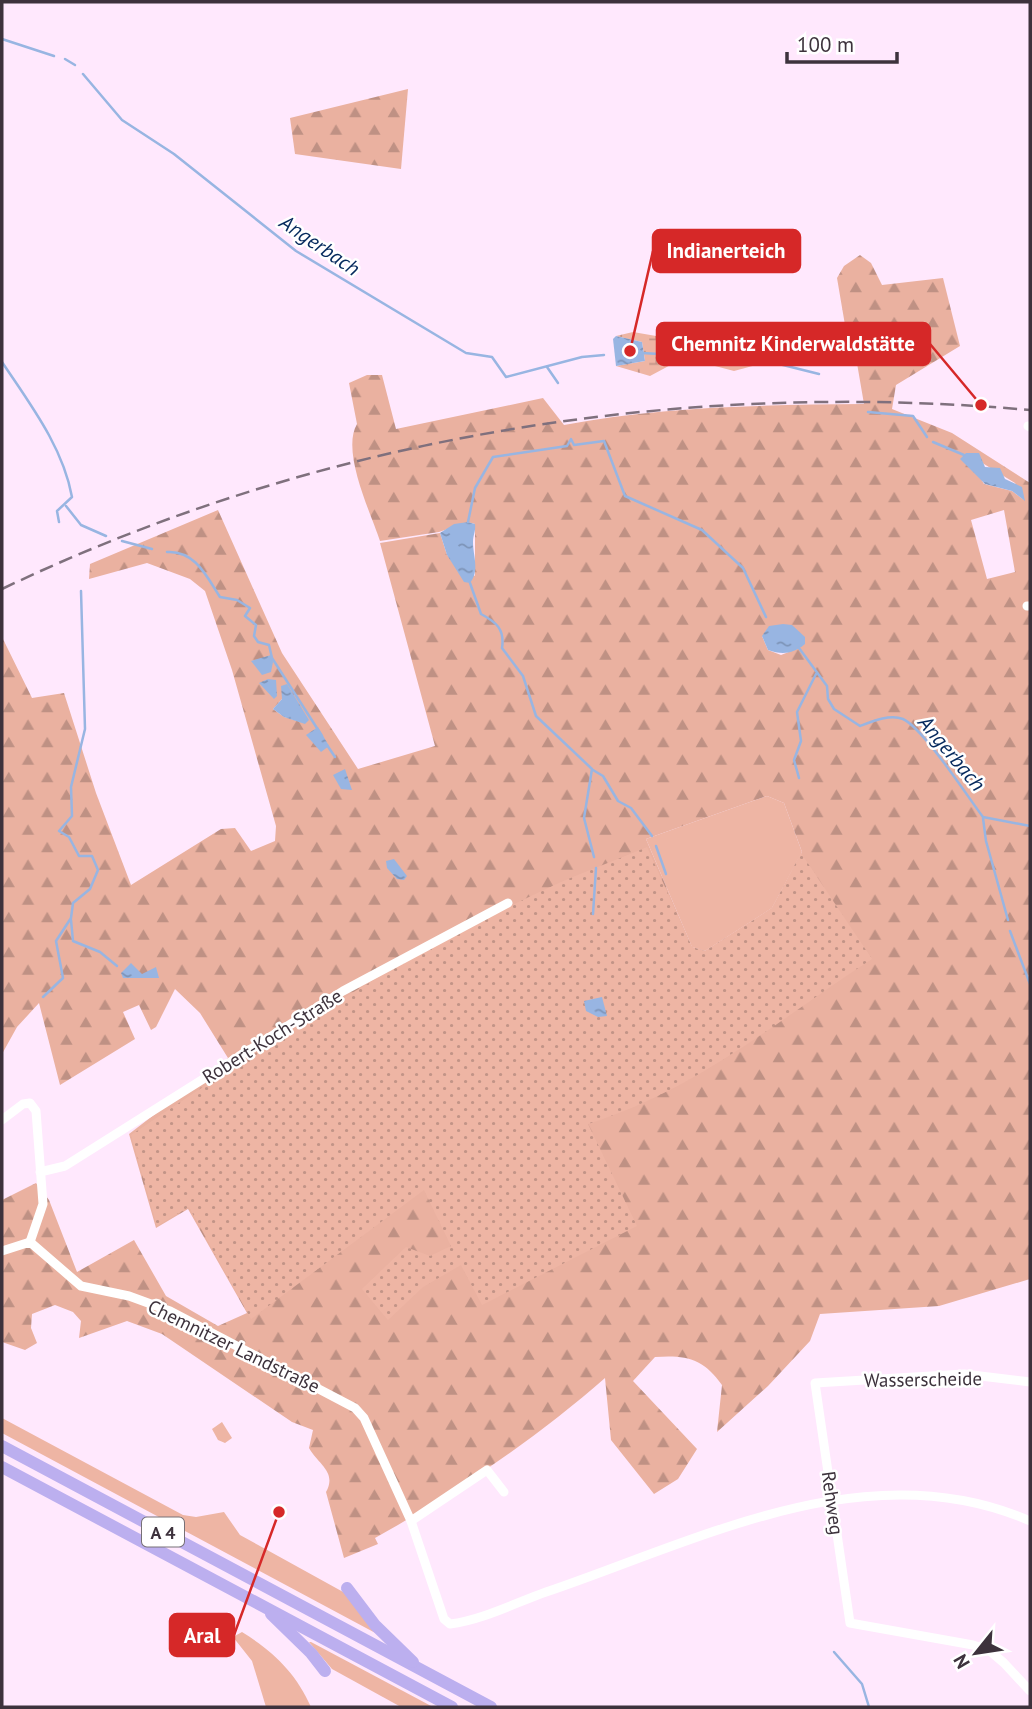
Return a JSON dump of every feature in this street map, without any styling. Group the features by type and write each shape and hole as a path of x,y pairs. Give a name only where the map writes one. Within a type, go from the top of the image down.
{"highway":[{"name":"A 4","path":"2,1446 491,1707"},
{"name":"A 4","path":"2,1467 452,1707"},
{"path":"347,1588 375,1625 421,1670"},
{"path":"266,1608 325,1671"}],"street":[{"name":"Robert-Koch-Straße","path":"40,1172 65,1166 343,991 508,903"},
{"path":"2,1120 23,1104 34,1106 43,1204 30,1242 2,1251"},
{"name":"Chemnitzer Landstraße","path":"30,1242 81,1286 129,1296 170,1311 349,1404 364,1418 411,1521 444,1619 450,1624 776,1512 834,1501"},
{"name":"Wasserscheide","path":"815,1383 964,1374 1030,1382"},
{"name":"Rehweg","path":"815,1383 850,1623 973,1645 990,1651 1030,1691"},
{"path":"411,1521 487,1470 504,1492"},
{"path":"834,1501 894,1492 944,1496 1003,1509 1030,1521"}],"green space":[{"path":"408,89 401,169 295,154 290,118"},
{"path":"860,255 871,263 882,285 943,278 960,346 896,385 892,409 952,433 1030,483 1030,1279 939,1306 820,1314 810,1341 768,1386 717,1432 722,1385 715,1376 693,1360 655,1357 633,1381 697,1449 678,1479 654,1494 611,1440 605,1378 552,1422 494,1464 375,1538 378,1544 344,1558 326,1492 329,1485 328,1474 309,1448 313,1430 292,1422 162,1334 127,1321 79,1338 81,1321 73,1312 55,1305 32,1314 31,1328 37,1343 25,1350 2,1342 2,1200 36,1183 49,1200 77,1272 134,1240 166,1296 218,1326 247,1313 188,1209 156,1228 129,1134 228,1058 200,1013 175,989 156,1027 151,1030 139,1005 123,1012 135,1039 60,1085 39,1003 17,1027 2,1054 2,637 32,698 64,693 96,793 131,885 221,829 235,828 251,851 275,841 276,826 232,670 205,591 190,579 147,563 89,579 90,564 218,510 282,653 358,769 435,746 380,543 440,533 447,555 475,576 475,524 468,522 439,532 380,541 355,465 352,449 357,424 349,383 367,375 382,375 396,429 543,398 564,425 676,410 864,404 853,340 845,325 837,278 844,266","holes":["966,453 1015,483 1024,500 1012,491 984,484","1004,510 1015,572 987,579 971,520","762,636 799,648 781,655 768,650","282,699 305,723 284,717 273,709","767,796 784,803 802,852 772,908 705,951 692,947 646,839"]},
{"path":"633,332 760,354 760,364 734,371 696,361 678,361 650,376 616,366 645,361 642,342 616,336"},
{"path":"767,796 784,803 802,852 772,908 705,951 692,947 646,839"},
{"path":"647,847 692,947 705,951 772,908 801,853 872,959 701,1073 628,1110 588,1124 637,1226 482,1305 461,1265 423,1287 388,1320 362,1289 406,1247 430,1256 451,1246 424,1190 251,1319 189,1207 157,1226 131,1135 283,1035 440,943 548,888"},
{"path":"2,1418 183,1515 196,1517 224,1512 240,1535 345,1593 381,1636 2,1433"},
{"path":"222,1422 232,1438 225,1443 218,1440 212,1429"},
{"path":"242,1632 283,1664 311,1707 266,1707 252,1661 233,1637"},
{"path":"309,1642 433,1707 401,1707 332,1669"}],"water":[{"path":"616,336 642,342 645,361 616,366 613,339"},
{"path":"966,453 979,453 985,467 1000,468 1005,479 1022,487 1025,501 1012,491 985,484 960,459"},
{"path":"454,524 475,524 475,568 470,583 464,582 447,555 440,533"},
{"path":"792,625 805,637 805,644 787,653 768,650 762,636 769,626"},
{"path":"271,655 271,672 262,675 251,661"},
{"path":"268,679 276,680 277,696 274,699 259,683"},
{"path":"287,684 309,720 305,724 284,717 273,709 282,699 281,686"},
{"path":"318,727 329,746 321,752 306,735"},
{"path":"345,769 352,790 341,789 333,775"},
{"path":"394,859 407,876 404,880 397,879 387,868 386,861"},
{"path":"131,963 142,974 156,967 159,978 123,978 121,973"},
{"path":"602,997 607,1016 598,1017 586,1011 584,1001"}],"waterway":[{"name":"Angerbach","path":"2,39 54,56"},
{"name":"Angerbach","path":"65,59 75,65"},
{"name":"Angerbach","path":"83,74 122,120 174,154 296,251 466,353 492,357 506,377 582,357 604,355"},
{"path":"642,353 763,360 819,374"},
{"path":"2,362 44,426 68,479 72,497 57,511 59,522"},
{"name":"Angerbach","path":"547,367 558,383"},
{"path":"868,412 913,416 927,437"},
{"name":"Angerbach","path":"468,522 475,488 493,457 567,446 571,439 574,445 604,441 625,496 702,530 743,568 766,617"},
{"path":"933,442 964,455"},
{"path":"66,506 81,525 106,536"},
{"path":"122,541 152,549"},
{"path":"167,552 185,555 193,560 220,597 237,600 250,608 245,616 256,625 254,636 258,642 269,645 272,658 322,736"},
{"path":"470,583 481,614 501,631 502,648 523,676 536,716 592,769 584,818 594,857"},
{"path":"43,997 63,978 56,941 71,918 73,903 90,889 98,870 92,856 79,856 69,837 59,831 72,816 71,787 85,729 81,591"},
{"name":"Angerbach","path":"799,648 827,686 828,699 834,709 860,726 887,718 903,719 912,725 933,749 983,817 1030,826"},
{"path":"799,778 794,760 801,741 797,712 816,674"},
{"path":"327,745 335,757"},
{"path":"593,770 603,776 618,801 631,808 652,836"},
{"path":"983,818 986,841 1008,920"},
{"path":"656,846 666,874"},
{"path":"593,914 596,868"},
{"path":"71,920 73,941 100,952 117,966"},
{"path":"1010,931 1030,984"},
{"path":"834,1652 862,1684 869,1707"}],"railway":[{"path":"2,589 123,536 248,492 375,457 504,430 634,413 766,403 898,403 1030,410"}],"place":[{"name":"Indianerteich","path":"630,351"},
{"name":"Chemnitz Kinderwaldstätte","path":"981,405"},
{"name":"Aral","path":"279,1512"}]}
